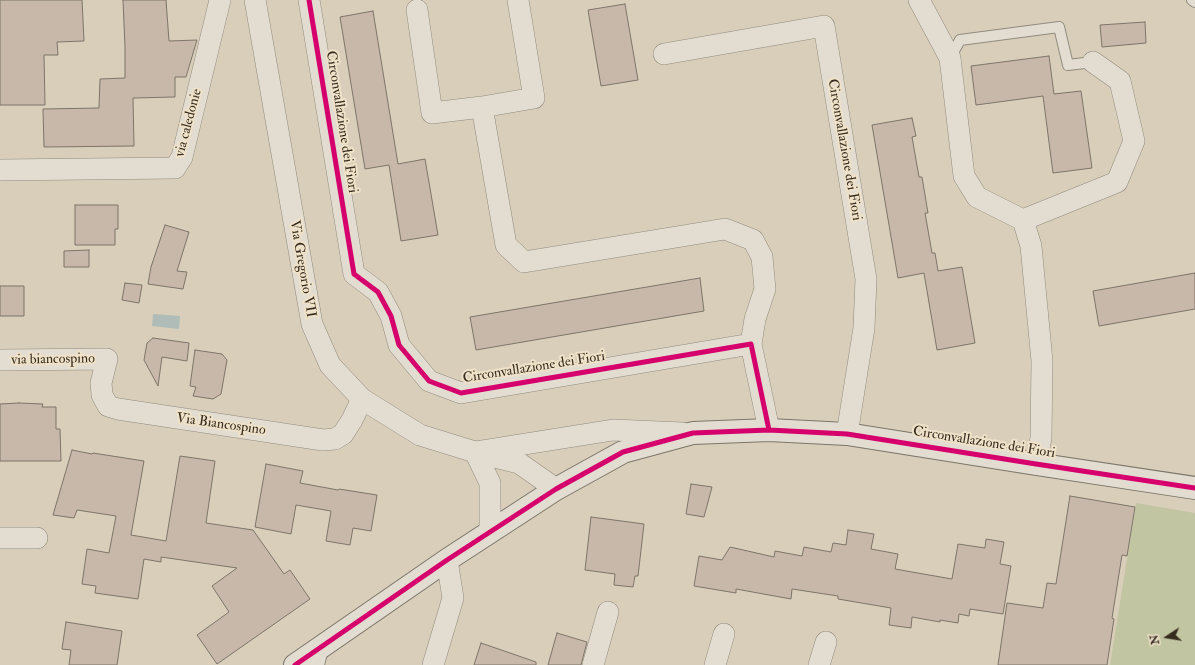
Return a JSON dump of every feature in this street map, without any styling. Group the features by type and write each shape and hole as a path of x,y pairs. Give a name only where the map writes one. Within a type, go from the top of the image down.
{"street":[{"name":"via caledonie","path":"0,170 175,168 182,157 220,0"},
{"name":"Via Gregorio VII","path":"255,0 312,324 330,365 362,399 420,435 475,452 519,463 556,489"},
{"name":"Circonvallazione dei Fiori","path":"309,0 354,274 378,292 391,316 399,344 429,381 461,393 751,344"},
{"path":"417,10 432,113 482,108 534,98 518,0"},
{"path":"919,0 950,58 964,176 977,197 1022,220 1117,182 1134,141 1120,81 1093,62"},
{"name":"Circonvallazione dei Fiori","path":"664,54 824,26 866,278 864,328 847,434"},
{"path":"482,108 506,245 524,262 725,229 753,240 762,257 765,289 755,319 751,344 769,430"},
{"name":"Circonvallazione dei Fiori","path":"1022,220 1031,246 1042,361 1041,438 1036,464"},
{"name":"Via Biancospino","path":"107,359 101,383 102,395 108,406 118,409 323,440 335,439 343,434 352,420 362,399"},
{"name":"via biancospino","path":"0,360 107,359"},
{"name":"Via Gregorio VII","path":"475,452 613,430 693,433"},
{"name":"Circonvallazione dei Fiori","path":"295,665 322,655 447,560 556,489 623,452 693,433 769,430 847,434 1195,488"},
{"path":"475,452 490,483 490,532"},
{"path":"0,538 36,538"},
{"path":"433,665 453,598 447,560"},
{"path":"593,665 608,612"},
{"path":"715,665 724,634"},
{"path":"819,665 826,642"}],"lane":[{"path":"950,58 960,40 1059,27 1068,65 1093,62"}],"green space":[{"path":"1136,503 1195,513 1195,665 1110,665"}],"shaded area":[{"path":"153,314 180,316 179,329 152,326"}],"building":[{"path":"0,0 82,0 84,41 57,42 58,55 44,55 45,105 0,105"},
{"path":"123,0 166,0 169,41 197,40 186,77 175,77 175,97 133,98 134,146 44,147 43,109 99,108 100,79 125,78"},
{"path":"625,4 638,80 601,86 588,10"},
{"path":"373,11 398,164 425,159 438,235 401,241 389,165 365,169 340,17"},
{"path":"1145,22 1146,43 1102,47 1100,25"},
{"path":"1049,56 1054,94 1081,91 1092,168 1053,173 1043,96 976,105 971,66"},
{"path":"912,118 916,136 912,137 919,177 922,177 928,213 925,213 932,253 935,253 938,271 962,267 975,343 937,350 924,273 898,278 872,125"},
{"path":"75,205 118,205 118,229 115,229 115,245 75,245"},
{"path":"165,225 189,232 177,271 187,272 183,289 148,284 151,267"},
{"path":"89,250 89,267 64,267 64,251"},
{"path":"1195,273 1195,309 1099,326 1093,291"},
{"path":"700,278 704,311 476,350 470,317"},
{"path":"125,283 142,285 139,303 122,300"},
{"path":"0,286 24,286 24,316 0,316"},
{"path":"153,338 189,343 187,361 162,357 158,386 144,360 147,343"},
{"path":"195,350 222,354 227,360 221,394 213,399 193,396 196,387 190,386"},
{"path":"0,404 43,404 42,407 56,407 56,429 60,429 61,461 0,461"},
{"path":"72,450 144,461 131,535 166,541 180,456 215,461 206,523 253,530 284,574 290,570 310,599 217,664 197,635 229,612 212,586 237,568 161,557 161,562 144,559 138,599 95,593 96,586 82,584 87,549 109,553 116,516 77,510 74,518 53,515"},
{"path":"266,464 303,471 300,483 377,495 371,531 353,528 350,545 326,541 331,511 296,505 291,534 255,527"},
{"path":"691,484 712,487 704,517 686,514"},
{"path":"1070,496 1135,507 1127,556 1122,555 1112,618 1114,619 1107,665 998,665 1007,603 1043,608 1047,583 1056,584"},
{"path":"591,517 644,524 638,576 635,576 633,587 614,585 615,574 585,570"},
{"path":"848,530 874,534 871,549 898,554 895,569 952,579 958,544 985,548 986,539 1004,542 1000,564 1011,566 1003,614 970,609 969,616 959,614 958,623 940,620 940,622 912,617 911,628 889,625 891,608 838,599 838,596 792,589 791,599 736,589 736,593 694,586 699,556 722,560 730,547 774,557 775,551 802,556 804,547 831,552 833,543 846,545"},
{"path":"66,622 122,631 117,665 69,665 71,650 62,649"},
{"path":"557,633 587,642 581,665 548,665"},
{"path":"481,643 536,662 536,665 474,665"}],"cycle path":[{"path":"309,0 354,274 378,292 391,316 399,345 429,381 461,393 751,344 769,430"},
{"path":"295,665 447,560 556,489 623,452 693,433 769,430 847,434 1195,488"}]}
